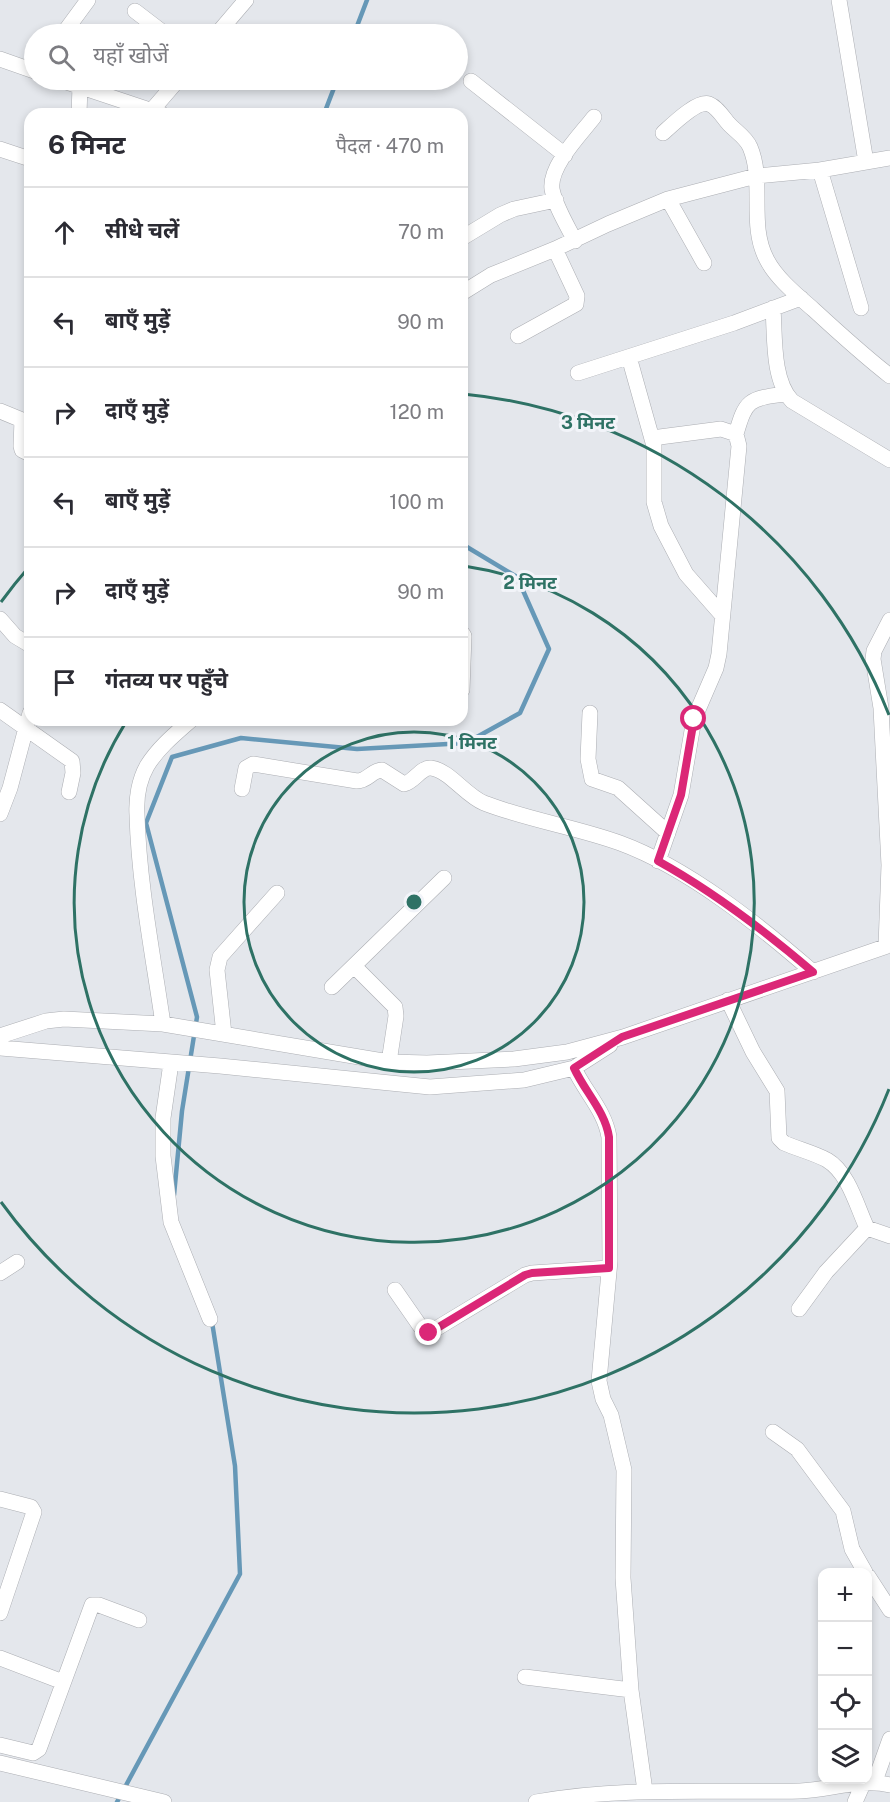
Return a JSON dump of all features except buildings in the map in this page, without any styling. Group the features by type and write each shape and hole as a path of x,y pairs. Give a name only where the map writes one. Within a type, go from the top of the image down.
{"street":[{"path":"70,24 88,0"},
{"path":"226,24 246,0"},
{"path":"839,0 866,162"},
{"path":"135,11 152,24"},
{"path":"0,59 24,67"},
{"path":"471,81 565,154"},
{"path":"79,108 80,90"},
{"path":"92,90 145,108"},
{"path":"160,108 171,90"},
{"path":"663,133 693,109 709,104 748,142 756,176 758,230 767,260 779,277 856,350 890,376"},
{"path":"575,241 556,200 552,187 553,176 565,154 594,117"},
{"path":"0,149 24,157"},
{"path":"468,289 490,275 575,241 608,224 668,199 756,176 820,170 890,158"},
{"path":"820,170 861,308"},
{"path":"668,199 704,263"},
{"path":"468,234 514,209 556,200"},
{"path":"518,336 576,304 577,296 555,249"},
{"path":"578,373 801,298"},
{"path":"773,308 778,373 785,394 792,401 890,460"},
{"path":"629,357 652,438 655,456 654,502 661,526 686,574 722,615"},
{"path":"658,861 685,778 694,719 716,668 740,446 736,434 743,411 750,402 768,396 785,394"},
{"path":"0,411 24,419 21,446 24,451"},
{"path":"652,438 721,429 736,434"},
{"path":"0,619 15,636 24,641"},
{"path":"0,1036 46,1021 64,1019 163,1024 389,1062 427,1063 514,1059 567,1052 622,1037 888,945 889,865 881,708 873,659 874,651 890,620"},
{"path":"0,710 72,761 73,773 69,792"},
{"path":"590,714 588,759 592,779 618,788 668,833"},
{"path":"0,814 10,788 26,726"},
{"path":"163,1024 136,813 139,786 146,767 158,751 184,726"},
{"path":"243,789 246,768 253,764 357,781 364,780 382,770 404,784 427,768 431,768 442,772 475,800 622,843 658,861 745,916 813,972"},
{"path":"332,987 444,878"},
{"path":"217,1033 217,970 220,957 277,893"},
{"path":"355,967 396,1007 389,1062"},
{"path":"728,1000 753,1052 777,1091 779,1138 784,1143 830,1161 844,1177 867,1228 890,1236"},
{"path":"0,1048 220,1066 430,1087 524,1080 574,1068 622,1037"},
{"path":"175,1064 163,1118 163,1146 171,1222 210,1319"},
{"path":"574,1068 582,1086 601,1111 609,1137 609,1268 599,1381 603,1399 611,1415 625,1481 623,1578 631,1690 645,1791"},
{"path":"799,1309 826,1272 867,1228"},
{"path":"0,1273 17,1262"},
{"path":"395,1290 420,1326 429,1333 525,1275 609,1268"},
{"path":"773,1431 797,1449 843,1510 852,1549 863,1568"},
{"path":"0,1500 31,1507 34,1512 0,1613"},
{"path":"872,1583 890,1610"},
{"path":"0,1745 37,1752 92,1605 99,1605 139,1620"},
{"path":"0,1658 63,1682"},
{"path":"525,1677 631,1690"},
{"path":"872,1776 890,1739"},
{"path":"0,1763 164,1802"},
{"path":"872,1782 890,1785"},
{"path":"536,1802 645,1791 802,1791 854,1784"},
{"path":"855,1802 868,1784"}],"waterway":[{"path":"358,24 367,0"},
{"path":"326,108 333,90"},
{"path":"174,1195 182,1111 197,1017 146,823 172,757 241,738 357,749 466,743 520,713 549,649 517,577 468,548"},
{"path":"117,1802 240,1574 235,1466 212,1322"}],"route":[{"path":"429,1333 525,1275 609,1268 609,1137 601,1111 582,1086 574,1068 622,1037 813,972 745,916 658,861 681,795 694,719"}]}
